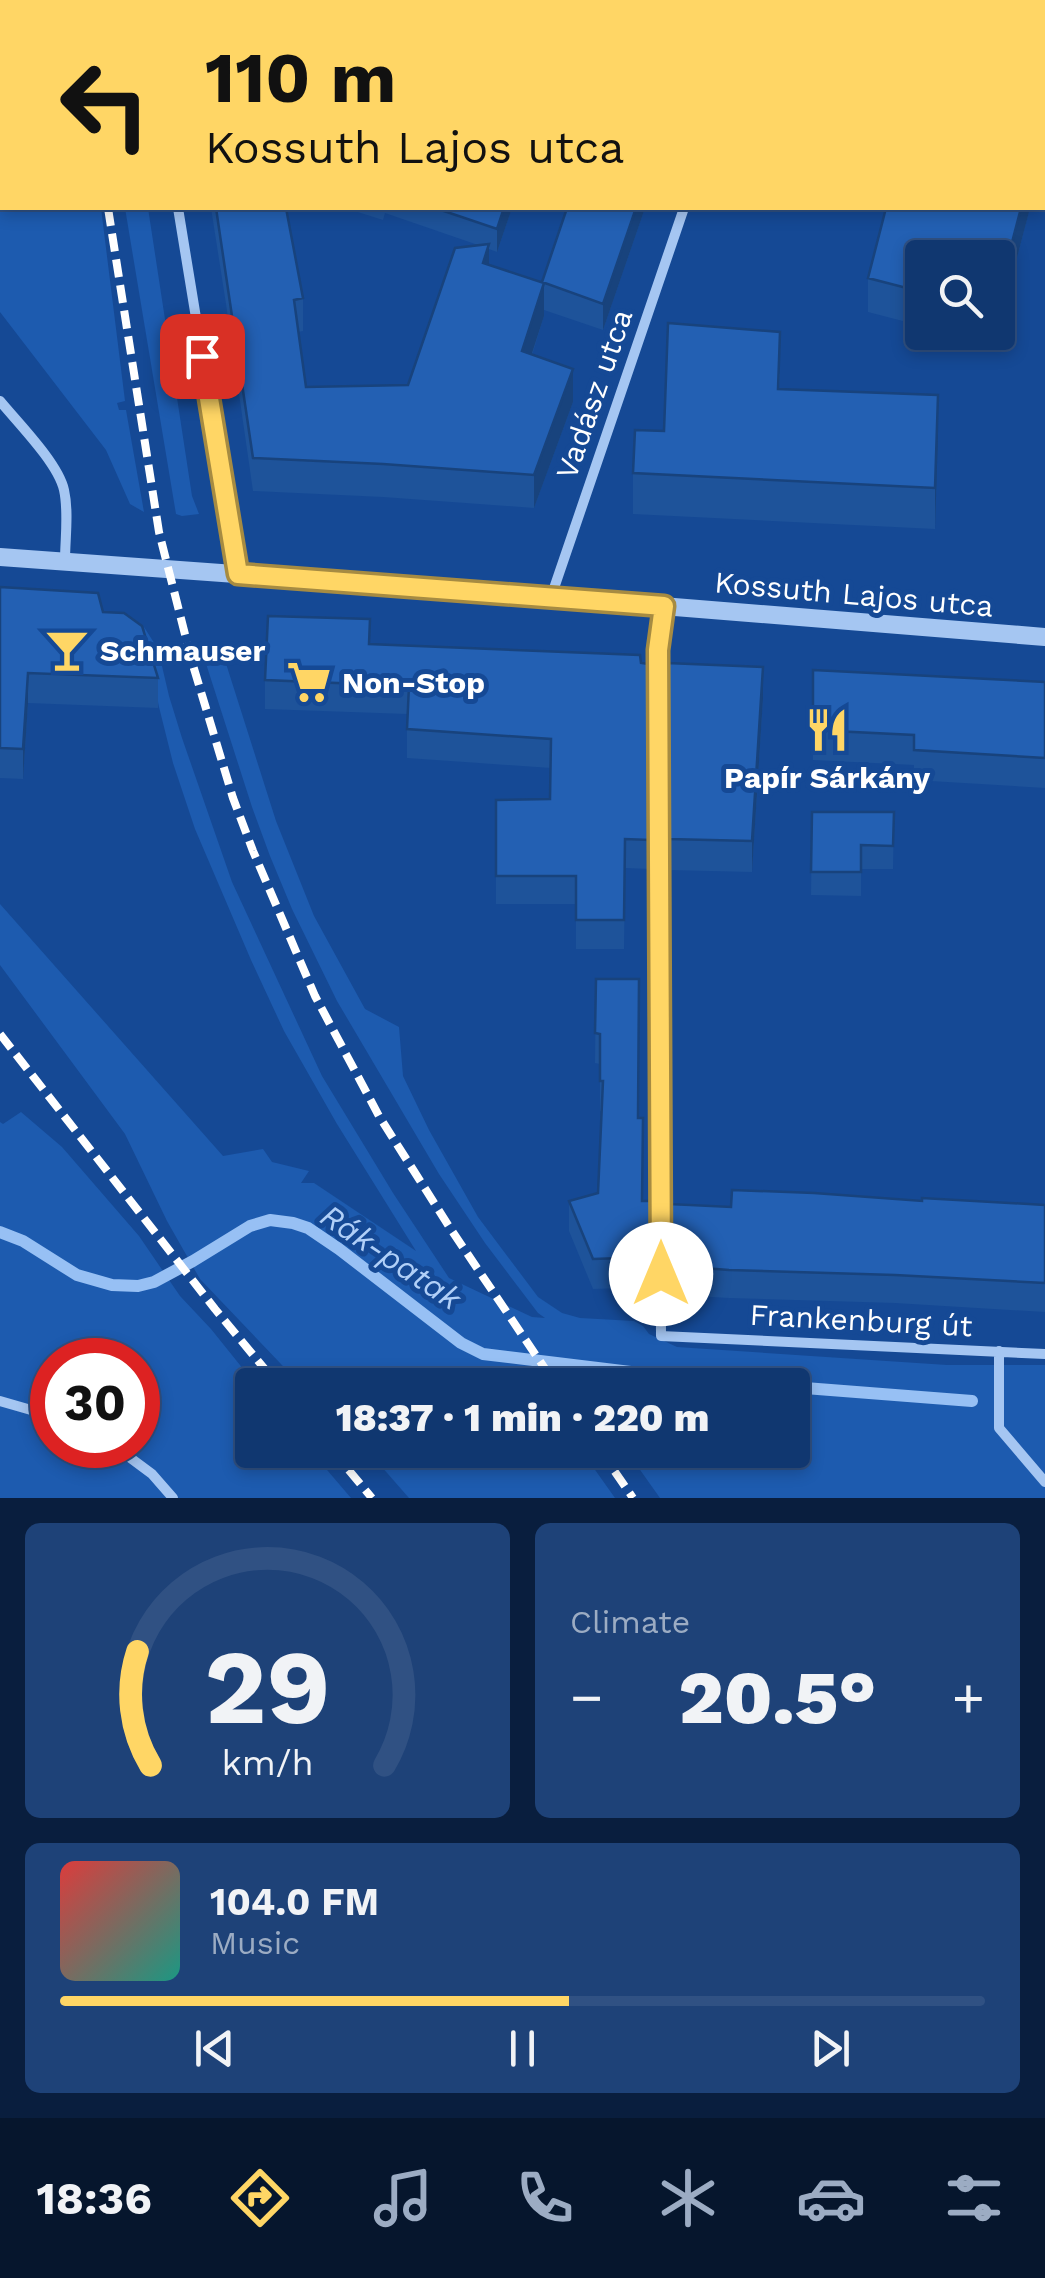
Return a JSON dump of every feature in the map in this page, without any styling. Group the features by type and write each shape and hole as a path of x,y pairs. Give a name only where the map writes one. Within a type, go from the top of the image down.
{"street":[{"path":"178,210 238,574"},
{"name":"Vadász utca","path":"551,597 683,210"},
{"path":"0,400 62,482 66,501 65,561"},
{"name":"Kossuth Lajos utca","path":"0,557 1045,637"},
{"name":"Frankenburg út","path":"664,606 658,650 661,1336 1045,1354"},
{"name":"Frankenburg út","path":"1000,1351 1000,1428 1045,1482"},
{"path":"0,1401 30,1410"},
{"path":"144,1468 172,1498"}],"shaded area":[{"path":"0,210 101,210 125,401 117,403 119,410 126,410 144,512 130,504 106,450 0,312"},
{"path":"125,210 148,210 192,496 199,514 176,514"},
{"path":"144,627 158,649 182,738 232,882 322,1076 449,1278 532,1317 545,1318 485,1243 439,1174 337,1001 270,856 201,648 222,651 276,821 314,916 365,1009 399,1027 403,1076 429,1130 478,1217 538,1297 562,1313 580,1318 634,1321 649,1334 677,1347 947,1365 1045,1365 1045,1498 660,1498 639,1468 810,1468 810,1368 285,1368 200,1279 125,1134 0,965 0,904 223,1156 263,1149 272,1162 309,1171 301,1183 314,1183 416,1251 284,1031 195,829 159,707"},
{"path":"21,1112 62,1147 139,1236 180,1296 242,1368 235,1368 235,1468 325,1468 351,1498 0,1498 0,1122 3,1124"},
{"path":"383,1468 594,1468 615,1498 409,1498"}],"building":[{"path":"216,210 286,210 303,298 294,300 306,387 408,385 455,248 489,244 483,263 544,283 522,351 573,369 534,475 253,458"},
{"path":"441,210 503,210 497,229"},
{"path":"566,210 635,210 603,304 542,282"},
{"path":"885,210 1020,210 1013,240 905,240 905,288 868,278"},
{"path":"668,323 780,332 778,389 938,395 935,488 633,473 635,430 664,431"},
{"path":"0,587 98,593 103,612 124,613 142,626 158,678 28,673 23,749 0,748"},
{"path":"268,616 370,619 369,644 640,655 641,663 649,664 650,840 625,839 624,920 576,920 576,876 496,876 496,800 550,799 551,739 407,729 409,686 265,680"},
{"path":"667,663 763,667 752,841 668,839"},
{"path":"813,670 1045,682 1045,758 914,750 914,735 813,730"},
{"path":"812,812 894,812 893,846 861,845 861,872 811,872"},
{"path":"596,979 639,979 638,1118 643,1118 642,1201 652,1201 652,1257 593,1259 569,1201 598,1193 603,1081 600,1034 595,1033"},
{"path":"732,1190 1045,1205 1045,1283 677,1266 677,1258 670,1258 669,1204 731,1207"}],"waterway":[{"name":"Rák-patak","path":"0,1232 23,1241 77,1275 112,1285 138,1286 154,1282 250,1226 270,1220 293,1223 308,1228 339,1249 461,1343 483,1354 598,1368"},
{"name":"Rák-patak","path":"810,1388 972,1401"}],"railway":[{"path":"108,210 159,532 192,662 233,798 315,996 379,1116 545,1368"},
{"path":"0,1034 264,1368"},
{"path":"347,1468 372,1498"},
{"path":"612,1468 633,1498"}],"place":[{"name":"Schmauser","path":"67,650"},
{"name":"Non-Stop","path":"309,682"},
{"name":"Papír Sárkány","path":"827,730"}],"route":[{"path":"202,356 238,574 664,606 658,650 661,1274"}]}
